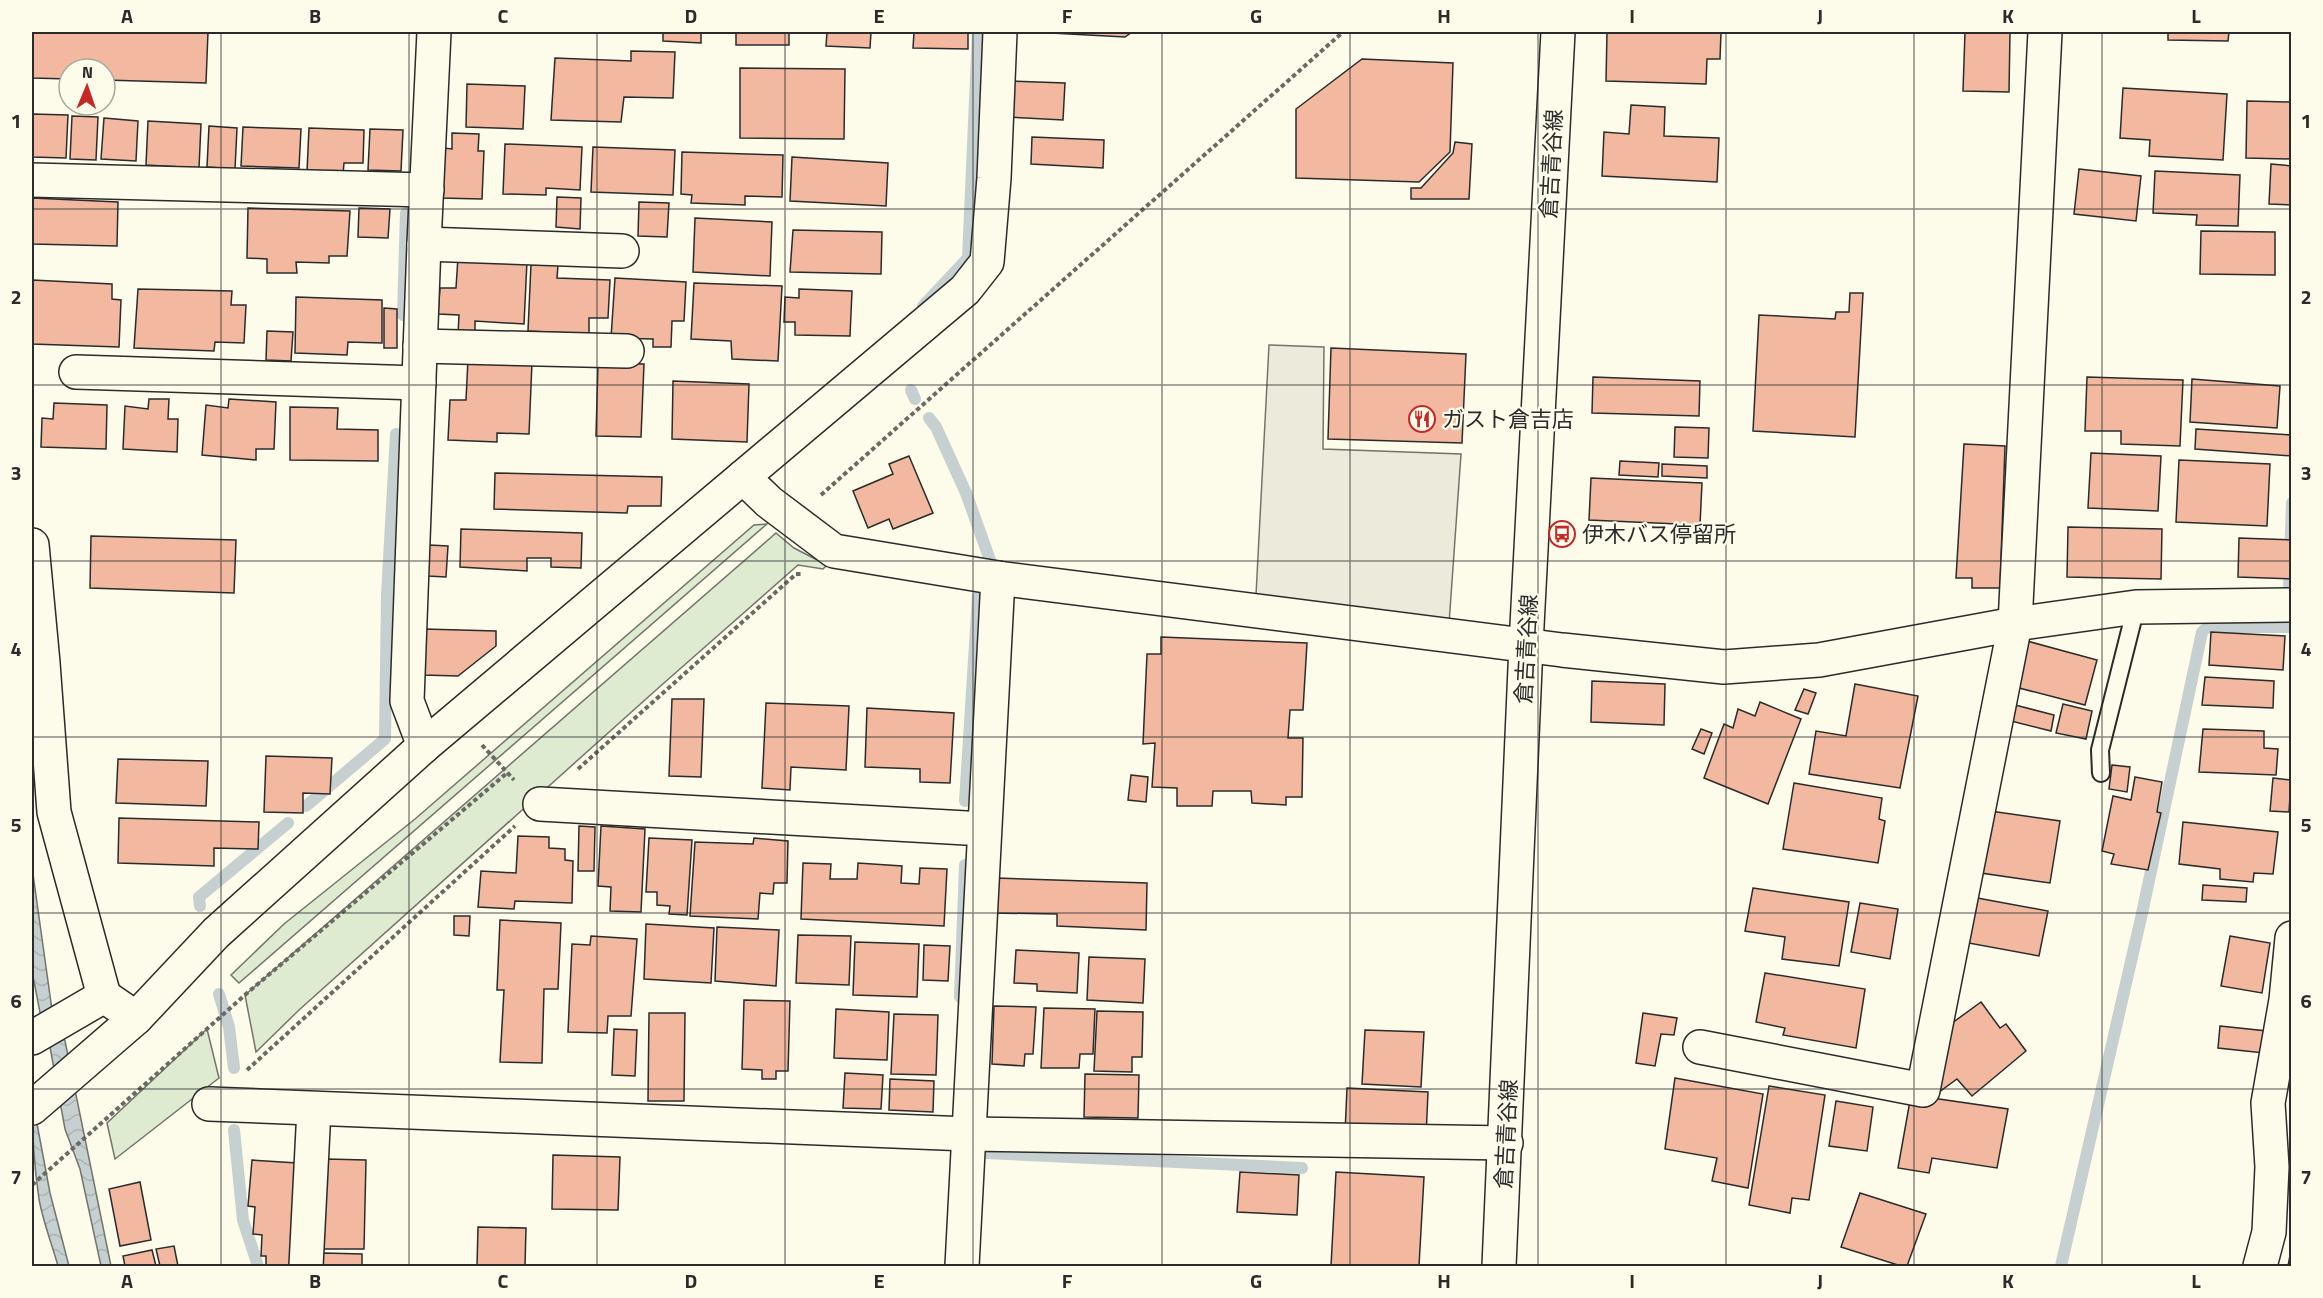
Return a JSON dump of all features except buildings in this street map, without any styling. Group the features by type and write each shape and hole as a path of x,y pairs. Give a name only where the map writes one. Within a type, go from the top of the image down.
{"street":[{"path":"424,746 407,701 434,32"},
{"path":"32,1108 136,1018 216,933 424,746 965,290 987,262 994,178 1000,32"},
{"name":"倉吉青谷線","path":"1499,1266 1526,645 1558,32"},
{"path":"1700,1047 1923,1090 2015,624 2045,32"},
{"path":"32,180 427,190"},
{"path":"424,244 622,251"},
{"path":"420,346 627,351"},
{"path":"76,372 419,382"},
{"path":"743,477 769,502 834,551 998,578 1562,650 1724,667 1818,660 2015,624 2136,608 2292,605"},
{"path":"32,545 54,812 104,996 136,1018"},
{"path":"962,1266 998,578"},
{"path":"540,804 984,829"},
{"path":"2260,1266 2269,1232 2272,1167 2268,1102 2286,1000 2292,938"},
{"path":"32,1038 104,996"},
{"path":"209,1104 968,1134 1506,1143"},
{"path":"306,1266 314,1109"}],"lane":[{"path":"2101,773 2100,750 2136,608"}],"path":[{"path":"793,520 1343,32"},
{"path":"482,745 507,774 540,804"},
{"path":"32,1185 246,994 507,774"}],"green space":[{"path":"767,524 239,983 231,975 284,924 415,819 754,525"},
{"path":"776,533 794,548 827,565 823,569 798,565 299,1010 256,1052 245,995"},
{"path":"207,1029 219,1078 115,1159 107,1123"}],"shaded area":[{"path":"1269,345 1324,347 1323,449 1461,454 1449,624 1256,595"}],"water":[{"path":"32,867 53,1017 65,1041 111,1266 101,1266 80,1169 65,1129 50,1047 42,1023 32,971"},
{"path":"32,1097 50,1193 69,1266 58,1266 41,1208 37,1186"}],"waterway":[{"path":"923,306 968,258 978,32"},
{"path":"403,315 406,213"},
{"path":"911,390 915,399"},
{"path":"929,418 936,427 966,493 990,560"},
{"path":"306,806 385,739 387,595 396,434"},
{"path":"2289,589 2292,503"},
{"path":"965,801 978,597"},
{"path":"2061,1266 2141,918 2202,632 2208,627 2290,627"},
{"path":"200,906 199,897 288,823"},
{"path":"960,997 965,865"},
{"path":"219,994 229,1027 234,1068"},
{"path":"234,1130 243,1220 258,1266"},
{"path":"987,1153 1302,1168"}],"place":[{"name":"ガスト倉吉店","path":"1422,419"},
{"name":"伊木バス停留所","path":"1562,534"}]}
